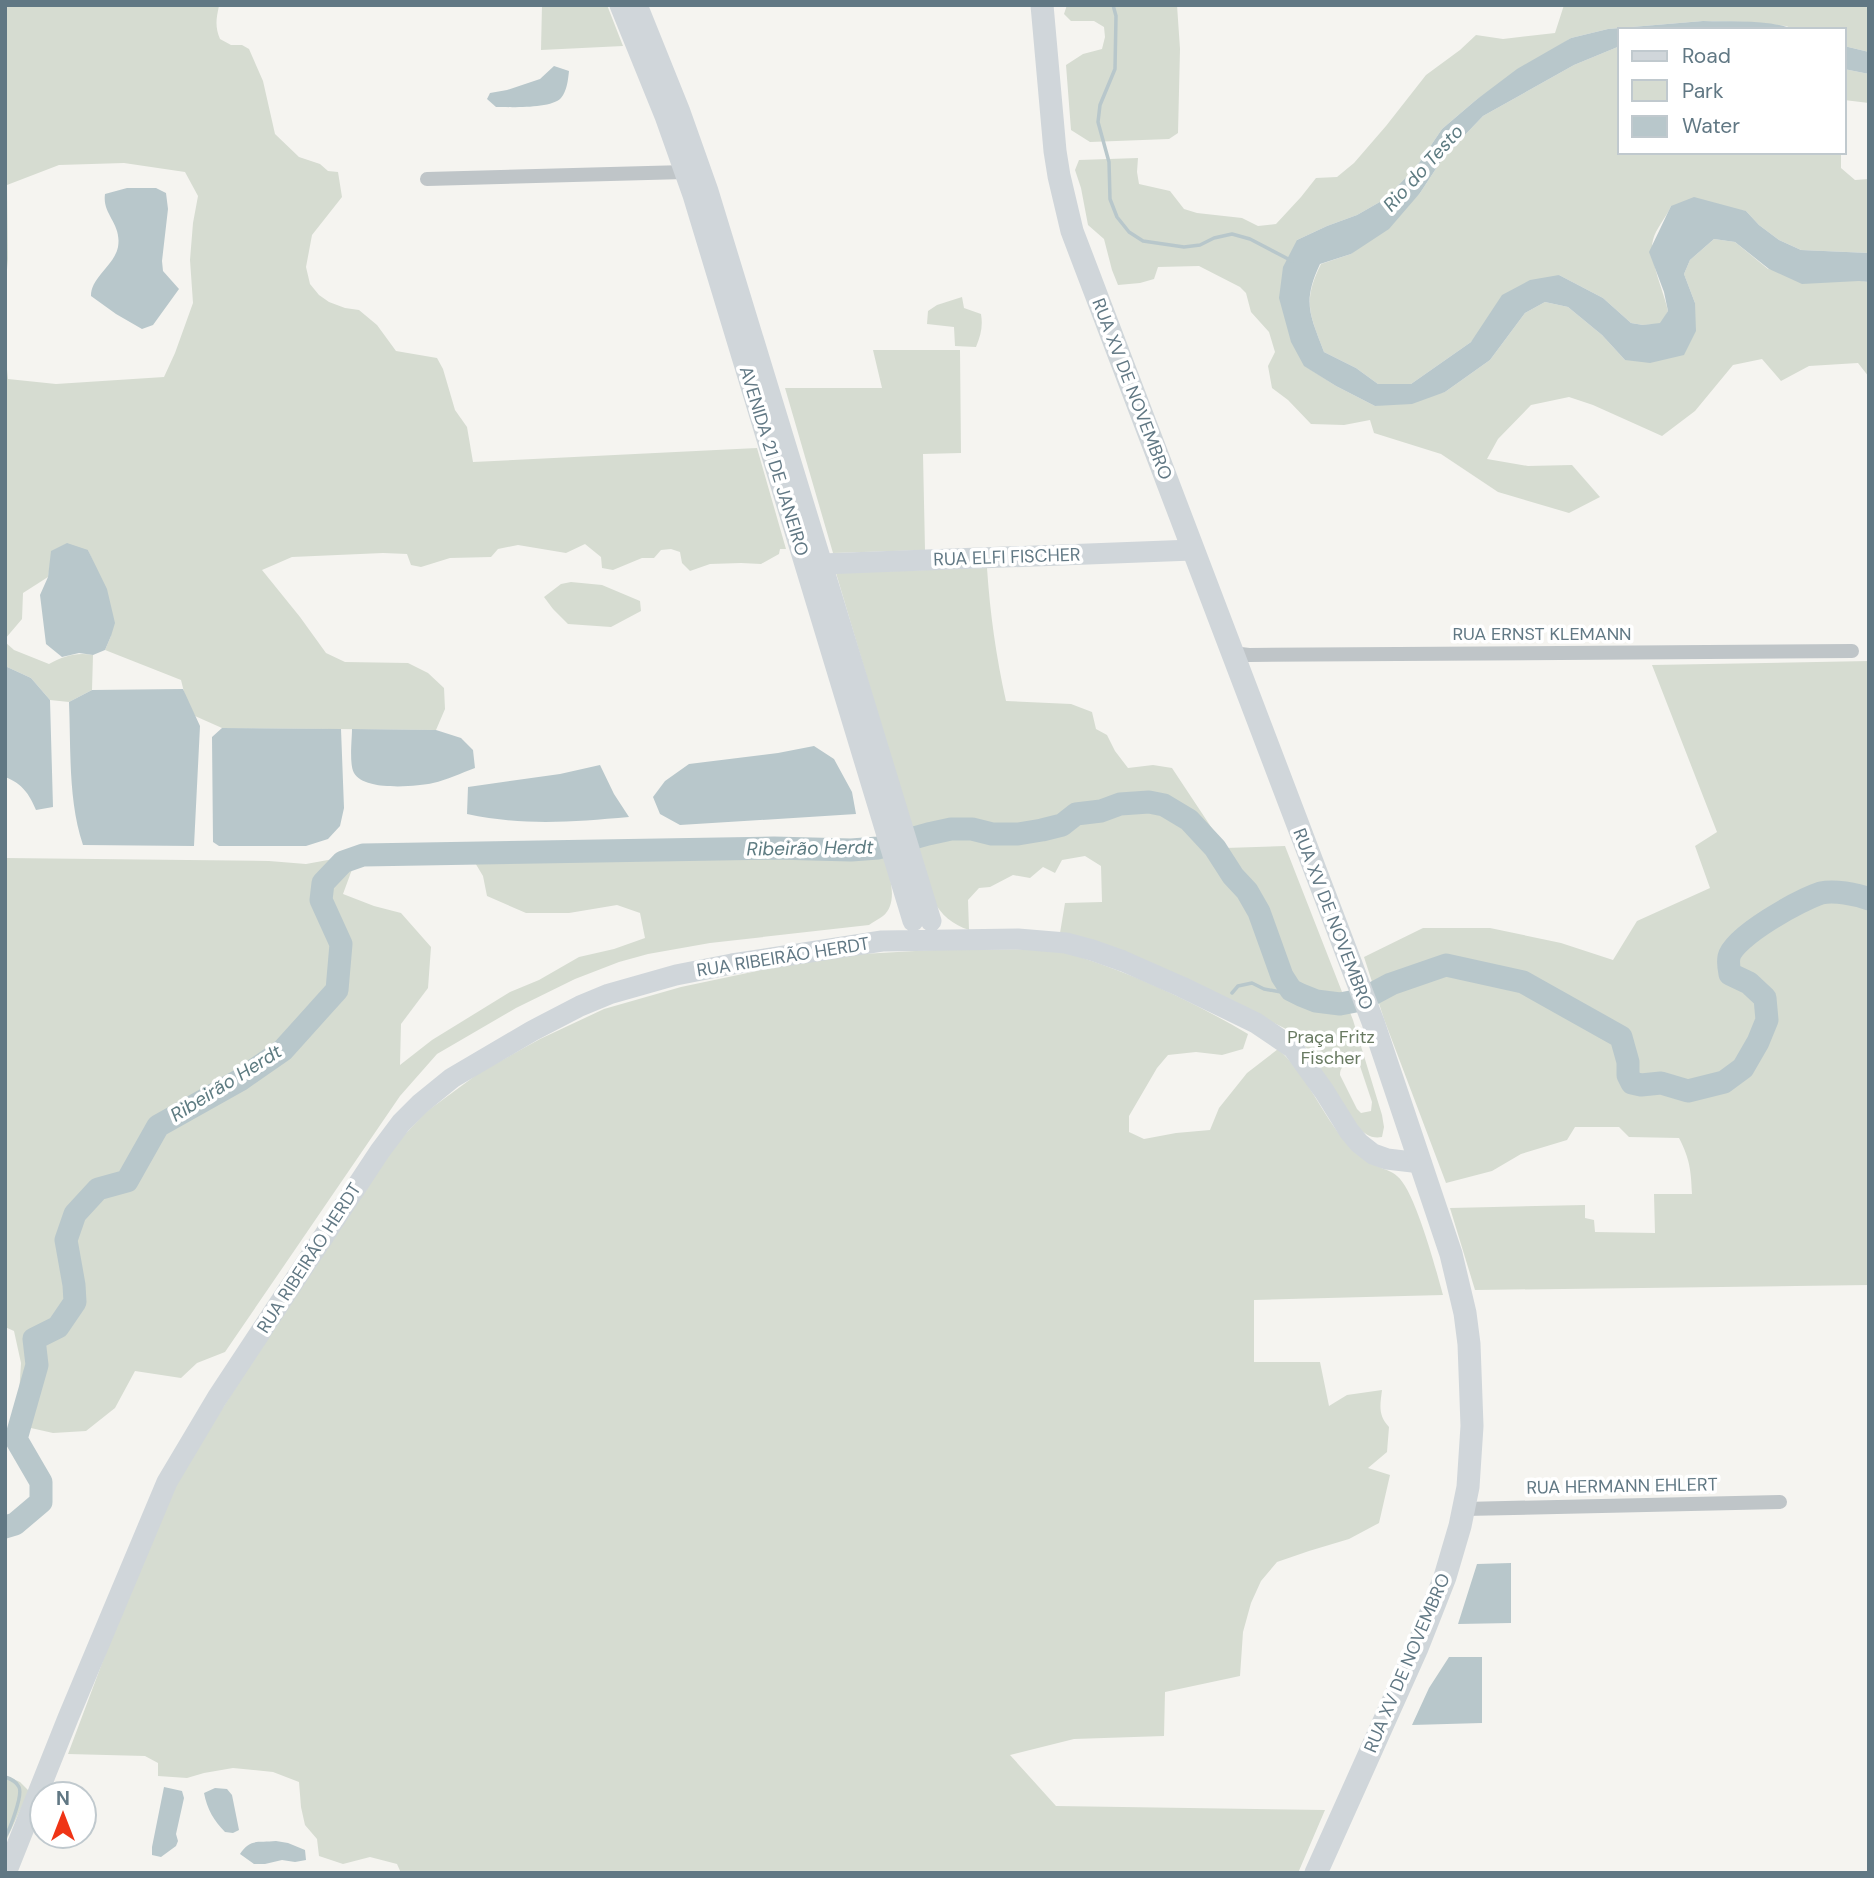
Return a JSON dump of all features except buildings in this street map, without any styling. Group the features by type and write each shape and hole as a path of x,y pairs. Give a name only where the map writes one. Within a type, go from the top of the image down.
{"main road":[{"name":"AVENIDA 21 DE JANEIRO","path":"620,5 685,172 895,832 922,926"},
{"name":"AVENIDA 21 DE JANEIRO","path":"637,5 704,178 822,564 895,832"},
{"name":"RUA XV DE NOVEMBRO","path":"1042,5 1055,151 1072,231 1373,1022 1459,1285 1469,1345 1472,1426 1468,1486 1445,1577 1417,1648 1316,1873"},
{"name":"RUA ELFI FISCHER","path":"822,564 1193,550"},
{"name":"RUA RIBEIRÃO HERDT","path":"6,1873 167,1482 217,1398 380,1151 401,1123 452,1078 580,1006 609,994 676,975 882,941 922,926 965,939 1066,943 1123,961 1256,1023 1293,1048 1359,1143 1373,1154 1387,1159 1421,1163"}],"street":[{"path":"427,179 685,172"},
{"name":"RUA ERNST KLEMANN","path":"1232,653 1852,651"},
{"name":"RUA HERMANN EHLERT","path":"1464,1509 1780,1502"}],"green space":[{"path":"5,5 221,5 216,23 220,39 249,49 263,81 275,134 299,157 320,164 328,171 338,172 342,197 312,235 306,267 310,284 329,302 359,310 377,325 396,351 437,358 455,410 467,427 473,462 757,448 786,549 780,549 779,554 761,564 710,564 690,571 682,563 680,552 671,549 661,550 654,558 642,558 613,570 602,568 601,557 585,544 566,553 518,545 498,549 491,557 450,558 421,567 411,565 407,554 292,557 262,570 326,653 345,662 408,663 428,673 444,688 445,709 436,730 222,728 195,716 181,680 105,650 111,636 95,566 88,550 50,566 48,577 23,593 22,619 5,639 5,350 8,379 56,384 164,377 193,303 190,260 198,196 185,172 124,163 59,165 7,185 8,259 5,291"},
{"path":"542,5 607,5 623,46 541,50"},
{"path":"1067,5 1177,5 1180,49 1178,133 1169,139 1090,142 1071,130 1066,65 1083,54 1102,49 1105,37 1104,27 1094,21 1071,21 1064,14"},
{"path":"1564,5 1869,5 1869,52 1846,46 1846,28 1791,28 1748,22 1703,21 1618,28 1571,38 1476,100 1442,129 1417,166 1385,199 1357,215 1297,240 1305,366 1375,406 1445,392 1490,360 1525,313 1545,302 1568,307 1602,335 1625,360 1695,303 1684,274 1690,260 1714,239 1735,242 1768,269 1869,282 1869,377 1858,363 1809,366 1781,381 1762,359 1733,365 1695,411 1662,436 1569,397 1531,405 1498,439 1487,459 1528,466 1572,465 1600,497 1569,513 1498,492 1441,454 1374,433 1370,420 1344,425 1311,424 1272,388 1268,366 1275,352 1269,332 1251,312 1246,293 1240,287 1199,266 1158,267 1154,279 1118,285 1104,239 1088,225 1075,170 1079,160 1138,158 1139,184 1170,191 1184,209 1242,218 1258,226 1276,224 1316,178 1337,177 1354,163 1426,75 1476,35 1503,39 1555,33"},
{"path":"1618,47 1618,154 1841,154 1841,168 1855,180 1869,179 1869,253 1801,250 1779,240 1746,211 1671,206 1656,231 1652,247 1654,265 1668,311 1661,324 1631,323 1603,298 1559,275 1411,384 1378,384 1356,368 1324,352 1310,308 1311,289 1321,264 1351,254 1420,193 1443,158 1483,116 1574,65"},
{"path":"1846,69 1869,74 1869,103 1846,100"},
{"path":"962,297 964,308 981,314 981,330 976,347 955,346 954,327 927,324 928,311 937,305"},
{"path":"873,350 960,350 961,453 923,454 925,550 833,553 785,388 882,388"},
{"name":"Praça Fritz Fischer","path":"987,568 994,634 1006,701 1071,704 1092,712 1096,729 1107,735 1128,768 1153,765 1172,768 1225,848 1285,846 1353,1020 1382,1115 1382,1137 1368,1135 1358,1127 1303,1043 1290,1031 1228,1000 1060,933 1065,903 1102,902 1101,866 1085,856 1062,860 1055,873 1043,867 1030,878 1013,875 990,887 979,888 968,900 969,930 940,911 933,900 836,573","holes":["1356,1063 1360,1066 1372,1102 1371,1111 1361,1113 1357,1109 1340,1075 1344,1065"]},
{"path":"571,582 602,585 640,601 641,611 611,627 568,624 544,597 561,584"},
{"path":"5,642 14,650 49,664 70,655 93,655 92,690 69,702 50,700 31,678 5,666"},
{"path":"1869,661 1869,1285 1475,1290 1450,1208 1585,1205 1585,1218 1594,1220 1595,1232 1655,1233 1654,1194 1692,1194 1686,1152 1679,1138 1629,1137 1619,1127 1575,1127 1567,1140 1521,1154 1492,1171 1446,1183 1384,1019 1364,957 1423,928 1490,928 1561,943 1613,960 1637,921 1710,888 1695,846 1717,832 1652,665"},
{"path":"878,837 890,878 892,900 883,916 869,925 710,943 619,962 575,979 516,1008 437,1054 400,1096 225,1352 197,1363 181,1378 135,1371 115,1408 86,1431 53,1433 22,1426 18,1411 21,1363 14,1331 5,1327 5,858 269,861 306,864 350,856 354,864 343,894 401,913 431,947 428,988 401,1024 400,1065 432,1040 510,992 539,980 579,957 645,938 640,913 617,905 569,913 526,913 487,896 483,876 471,856 482,847 507,846 510,854 641,853 672,844 758,840 802,846"},
{"path":"1055,949 1154,986 1202,1008 1248,1034 1243,1049 1222,1055 1196,1052 1168,1055 1157,1068 1129,1116 1129,1132 1144,1139 1210,1130 1219,1108 1247,1073 1278,1049 1288,1058 1349,1145 1366,1160 1395,1174 1404,1184 1424,1231 1443,1295 1254,1300 1254,1362 1320,1362 1329,1406 1347,1395 1382,1390 1381,1414 1389,1427 1387,1452 1368,1468 1390,1475 1379,1523 1349,1539 1277,1562 1261,1581 1251,1603 1243,1632 1240,1676 1165,1692 1164,1736 1074,1739 1010,1755 1056,1806 1325,1810 1298,1873 401,1873 397,1864 370,1857 343,1864 319,1856 317,1839 305,1825 299,1782 273,1772 233,1768 187,1778 158,1776 158,1763 145,1756 68,1754 137,1570 183,1471 375,1166 426,1112 479,1073 540,1039 604,1009 681,987 781,966 862,954 933,950"},
{"path":"5,1775 20,1782 28,1793 5,1843"}],"water":[{"path":"1738,21 1790,28 1620,28"},
{"name":"Rio do Testo","path":"1618,28 1618,47 1574,65 1483,116 1443,158 1420,193 1389,229 1351,254 1320,264 1311,289 1310,308 1324,352 1356,368 1378,384 1411,384 1471,342 1502,295 1530,280 1559,275 1603,298 1631,323 1660,323 1668,311 1649,252 1671,206 1694,197 1746,211 1779,240 1801,250 1869,253 1869,282 1802,284 1769,269 1735,242 1714,239 1690,260 1684,274 1695,303 1696,331 1684,355 1650,363 1625,360 1602,335 1568,307 1545,302 1525,313 1490,360 1445,392 1412,404 1375,406 1304,366 1291,342 1279,298 1283,267 1297,240 1357,215 1385,199 1417,166 1442,129 1517,69 1571,38"},
{"path":"1846,46 1869,52 1869,74 1846,69"},
{"path":"554,66 569,71 565,92 556,102 530,107 496,107 487,99 490,93 540,79"},
{"path":"127,188 156,188 166,193 168,209 163,271 179,289 153,325 142,329 91,296 95,283 118,247 117,232 106,208 105,194"},
{"path":"67,543 88,550 107,589 115,623 105,650 93,655 79,653 62,657 46,644 40,595 48,577 51,551"},
{"path":"5,666 31,678 50,700 53,807 36,810 25,790 5,777"},
{"path":"183,689 200,726 194,846 83,845 73,793 69,702 92,690"},
{"path":"222,728 341,729 344,808 340,826 328,839 306,846 219,846 213,842 212,737"},
{"path":"352,729 436,730 461,738 473,750 475,768 425,784 390,786 368,783 360,779 352,769"},
{"path":"814,746 834,759 852,792 856,814 680,825 660,814 653,797 665,781 689,764"},
{"path":"600,765 629,817 528,822 467,814 468,787 560,774"},
{"path":"1511,1563 1511,1623 1458,1624 1477,1564"},
{"path":"1449,1657 1482,1657 1482,1723 1412,1725 1429,1688"},
{"path":"164,1787 182,1791 184,1798 176,1834 178,1841 176,1846 161,1857 152,1855 152,1847"},
{"path":"215,1788 227,1789 232,1795 239,1830 233,1833 225,1832 209,1809 204,1793"},
{"path":"276,1841 305,1850 306,1860 254,1864 240,1854 251,1843"}],"waterway":[{"path":"1113,5 1116,16 1115,69 1100,105 1098,122 1109,162 1110,199 1117,217 1129,232 1143,241 1184,247 1200,245 1232,234 1250,239 1292,261"},
{"name":"Ribeirão Herdt","path":"5,1527 15,1524 41,1502 41,1482 16,1439 37,1365 34,1339 58,1327 75,1302 66,1240 75,1214 98,1189 127,1181 158,1126 240,1080 283,1050 337,990 341,944 321,900 323,883 343,862 363,855 774,848 851,850 878,848 951,829 1018,834 1062,825 1076,814 1101,811 1120,804 1149,802 1164,805 1189,820 1215,848 1259,912 1282,976 1291,990 1316,1001 1340,1004 1361,1000 1391,984 1446,965 1523,982 1621,1037 1632,1083 1661,1083 1688,1091 1724,1082 1743,1068 1767,1020 1765,998 1749,983 1730,974 1729,957 1743,939 1769,920 1821,893 1845,893 1869,899"},
{"path":"1232,993 1238,986 1252,983 1264,989 1281,992 1291,990"},
{"path":"5,1777 16,1783 20,1791 5,1837"}]}
